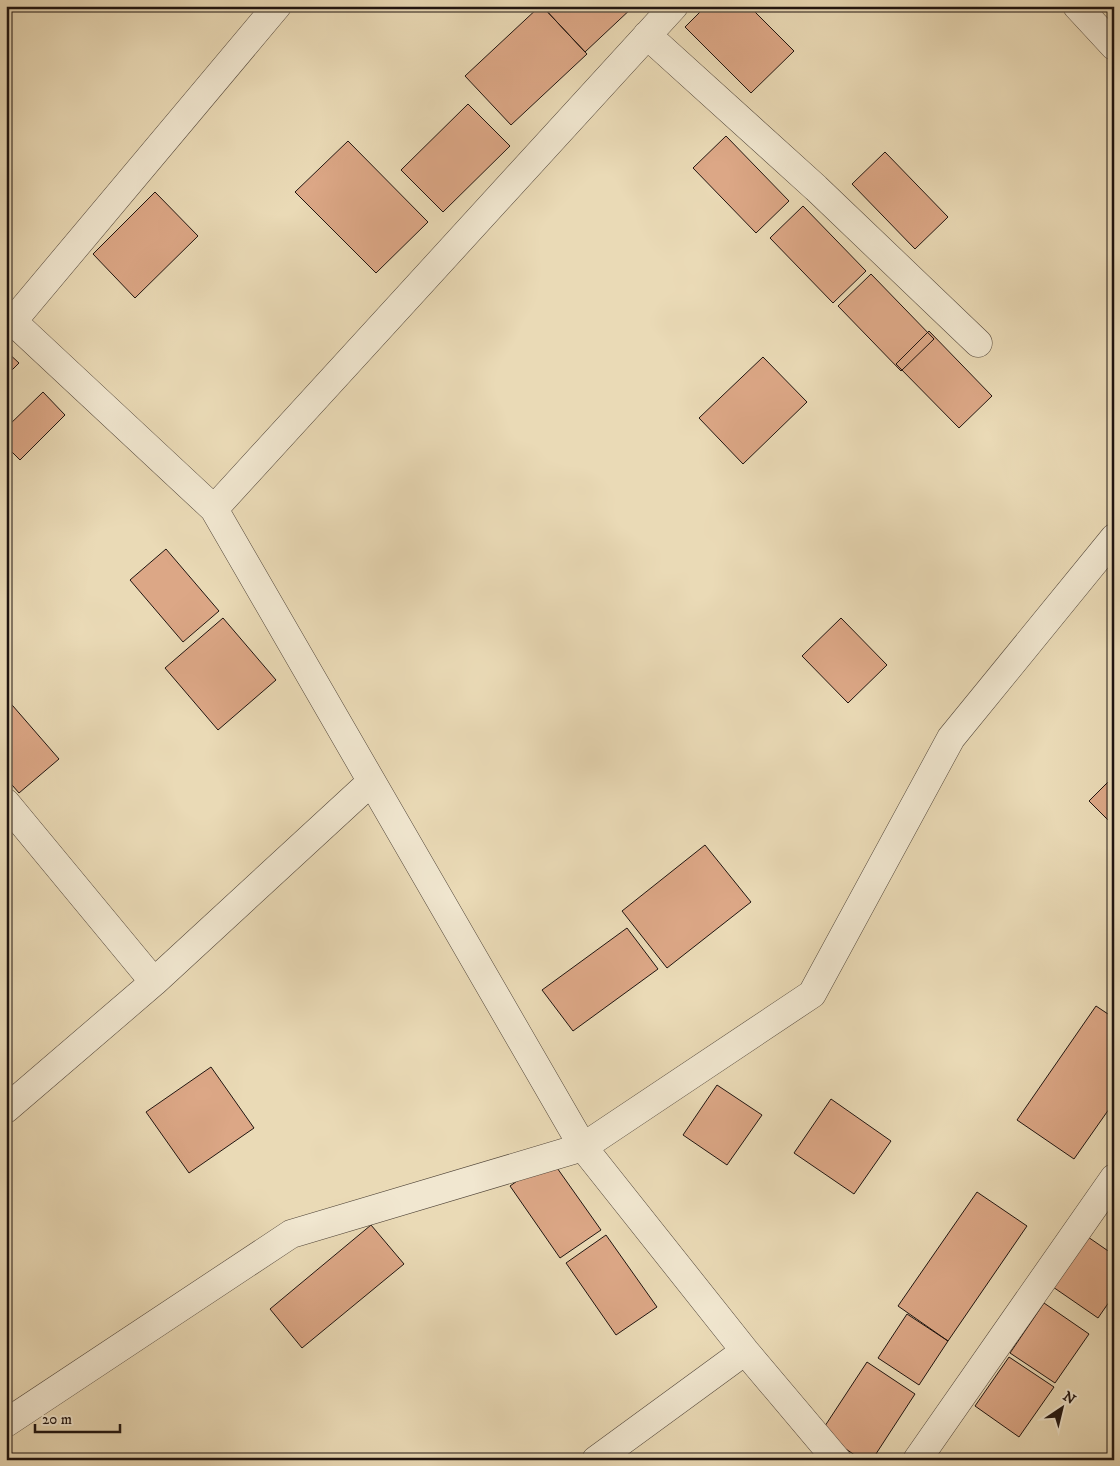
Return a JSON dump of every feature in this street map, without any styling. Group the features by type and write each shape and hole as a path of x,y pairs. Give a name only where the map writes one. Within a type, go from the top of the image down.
{"street":[{"path":"277,6 10,318 214,509 583,1147 745,1351 837,1460"},
{"path":"214,509 674,6"},
{"path":"1077,6 1114,46"},
{"path":"647,35 816,188 978,343"},
{"path":"6,1423 291,1234 583,1147 812,994 951,738 1114,538"},
{"path":"6,1109 154,982 371,782"},
{"path":"6,803 154,982"},
{"path":"917,1460 1114,1178"},
{"path":"596,1460 745,1351"}],"building":[{"path":"540,6 587,54 511,125 465,76"},
{"path":"542,6 634,6 585,52"},
{"path":"706,6 749,6 794,51 751,93 685,27"},
{"path":"468,104 510,146 443,212 401,170"},
{"path":"726,136 789,201 756,233 693,168"},
{"path":"348,141 428,222 376,273 295,192"},
{"path":"885,152 948,217 915,249 852,184"},
{"path":"155,192 198,236 135,298 93,254"},
{"path":"803,206 866,271 833,303 770,238"},
{"path":"871,274 934,339 901,371 838,306"},
{"path":"929,331 992,396 959,428 896,364"},
{"path":"6,351 19,363 6,376"},
{"path":"763,357 807,402 743,464 699,418"},
{"path":"43,392 65,415 20,460 6,446 6,428"},
{"path":"166,549 219,611 183,642 130,580"},
{"path":"223,618 276,680 218,730 165,668"},
{"path":"841,618 887,665 848,703 802,656"},
{"path":"6,698 59,759 19,793 6,778"},
{"path":"1114,776 1114,826 1089,801"},
{"path":"705,845 751,902 667,968 622,911"},
{"path":"627,928 658,969 573,1031 542,990"},
{"path":"1096,1006 1114,1018 1114,1102 1074,1159 1017,1120"},
{"path":"211,1067 254,1128 189,1173 146,1112"},
{"path":"717,1085 762,1115 727,1165 683,1135"},
{"path":"831,1099 891,1141 854,1194 794,1153"},
{"path":"550,1158 601,1230 560,1258 510,1186"},
{"path":"977,1192 1027,1226 948,1341 898,1306"},
{"path":"371,1225 404,1264 302,1348 270,1309"},
{"path":"606,1235 657,1307 616,1335 566,1263"},
{"path":"1088,1237 1114,1255 1114,1295 1098,1318 1053,1287"},
{"path":"1044,1303 1089,1334 1055,1383 1010,1353"},
{"path":"907,1314 948,1341 919,1385 878,1358"},
{"path":"1009,1357 1054,1387 1019,1437 975,1406"},
{"path":"867,1362 915,1394 872,1460 862,1460 821,1432"}]}
